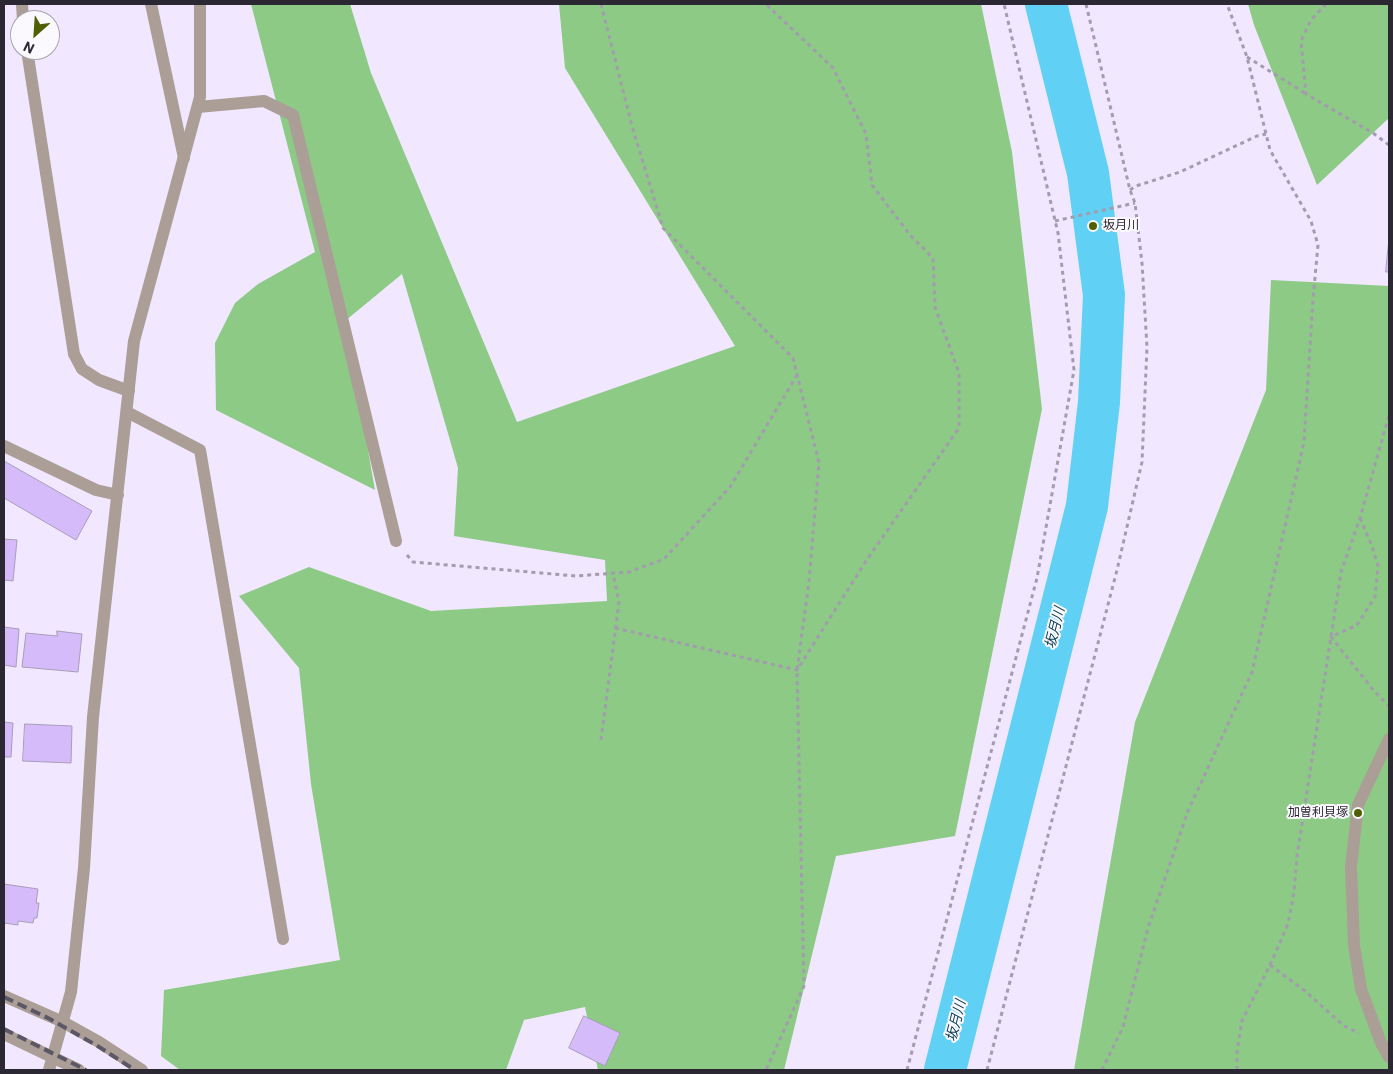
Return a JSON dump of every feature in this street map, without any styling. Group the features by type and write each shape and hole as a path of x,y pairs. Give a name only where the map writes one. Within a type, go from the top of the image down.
{"street":[{"path":"151,4 184,158"},
{"path":"50,1070 70,992 84,868 94,717 134,341 200,97 200,4"},
{"path":"29,60 74,354 82,369 99,380 129,391"},
{"path":"198,107 264,102 293,115 396,541"},
{"path":"127,412 200,450 283,939"},
{"path":"4,446 96,490 118,495"},
{"path":"1389,738 1358,805 1351,867 1354,945 1361,989 1381,1043 1389,1057"},
{"path":"4,996 63,1022 142,1070"},
{"path":"4,1034 79,1070"}],"path":[{"path":"601,4 632,126 664,228 793,358 819,463 808,582 797,670 804,986 766,1070"},
{"path":"765,4 833,68 866,134 872,185 910,235 933,258 935,307 959,373 959,428 868,558 797,670"},
{"path":"906,1070 1037,578 1074,370 1058,233 1004,4"},
{"path":"987,1070 1117,570 1142,462 1147,347 1142,263 1135,204 1130,190 1086,4"},
{"path":"1102,1070 1123,1027 1148,928 1188,811 1252,672 1304,442 1318,245 1311,221 1270,150 1247,57 1227,4"},
{"path":"1306,94 1301,40 1311,20 1326,4"},
{"path":"1247,57 1373,133 1389,145"},
{"path":"1130,190 1136,186 1180,172 1257,136 1266,134"},
{"path":"1055,221 1135,204"},
{"path":"396,541 413,562 576,576 629,572 664,559 730,487 797,375"},
{"path":"1237,1070 1237,1052 1242,1021 1270,965 1288,924 1292,908 1299,847 1341,572 1360,518 1389,415"},
{"path":"1331,637 1357,625 1376,597 1378,566 1360,518"},
{"path":"601,740 619,602 613,573"},
{"path":"615,628 797,670"},
{"path":"1331,637 1374,691 1389,706"},
{"path":"1270,965 1305,991 1344,1026 1381,1043"}],"green space":[{"path":"251,4 350,4 371,73 517,422 735,346 565,68 559,4 981,4 1012,152 1042,409 955,836 836,856 784,1070 598,1070 585,1007 524,1020 506,1070 180,1070 161,1056 164,990 340,960 311,784 299,668 239,596 309,567 431,611 607,601 605,560 454,536 458,468 402,274 345,321 375,490 216,410 215,343 235,303 258,284 315,252"},
{"path":"1248,4 1389,4 1389,118 1317,185 1254,25"},
{"path":"1271,280 1389,286 1389,1070 1074,1070 1135,722 1266,390"}],"building":[{"path":"1389,239 1389,272 1386,272"},
{"path":"4,461 92,511 76,540 4,498"},
{"path":"4,539 17,540 13,581 4,580"},
{"path":"4,627 19,629 16,667 4,665"},
{"path":"57,631 82,634 78,672 22,667 26,633 57,636"},
{"path":"4,722 13,723 11,757 4,757"},
{"path":"25,724 72,726 71,763 23,761"},
{"path":"4,884 38,889 36,903 39,903 37,918 34,918 33,923 18,921 18,925 4,923"},
{"path":"584,1016 620,1033 605,1066 569,1048"}],"waterway":[{"name":"坂月川","path":"945,1070 1087,506 1099,402 1104,295 1088,173 1046,4"}],"railway":[{"path":"4,997 48,1018 135,1070"},
{"path":"4,1029 86,1070"}],"place":[{"name":"坂月川","path":"1093,226"},
{"name":"加曽利貝塚","path":"1358,813"}]}
